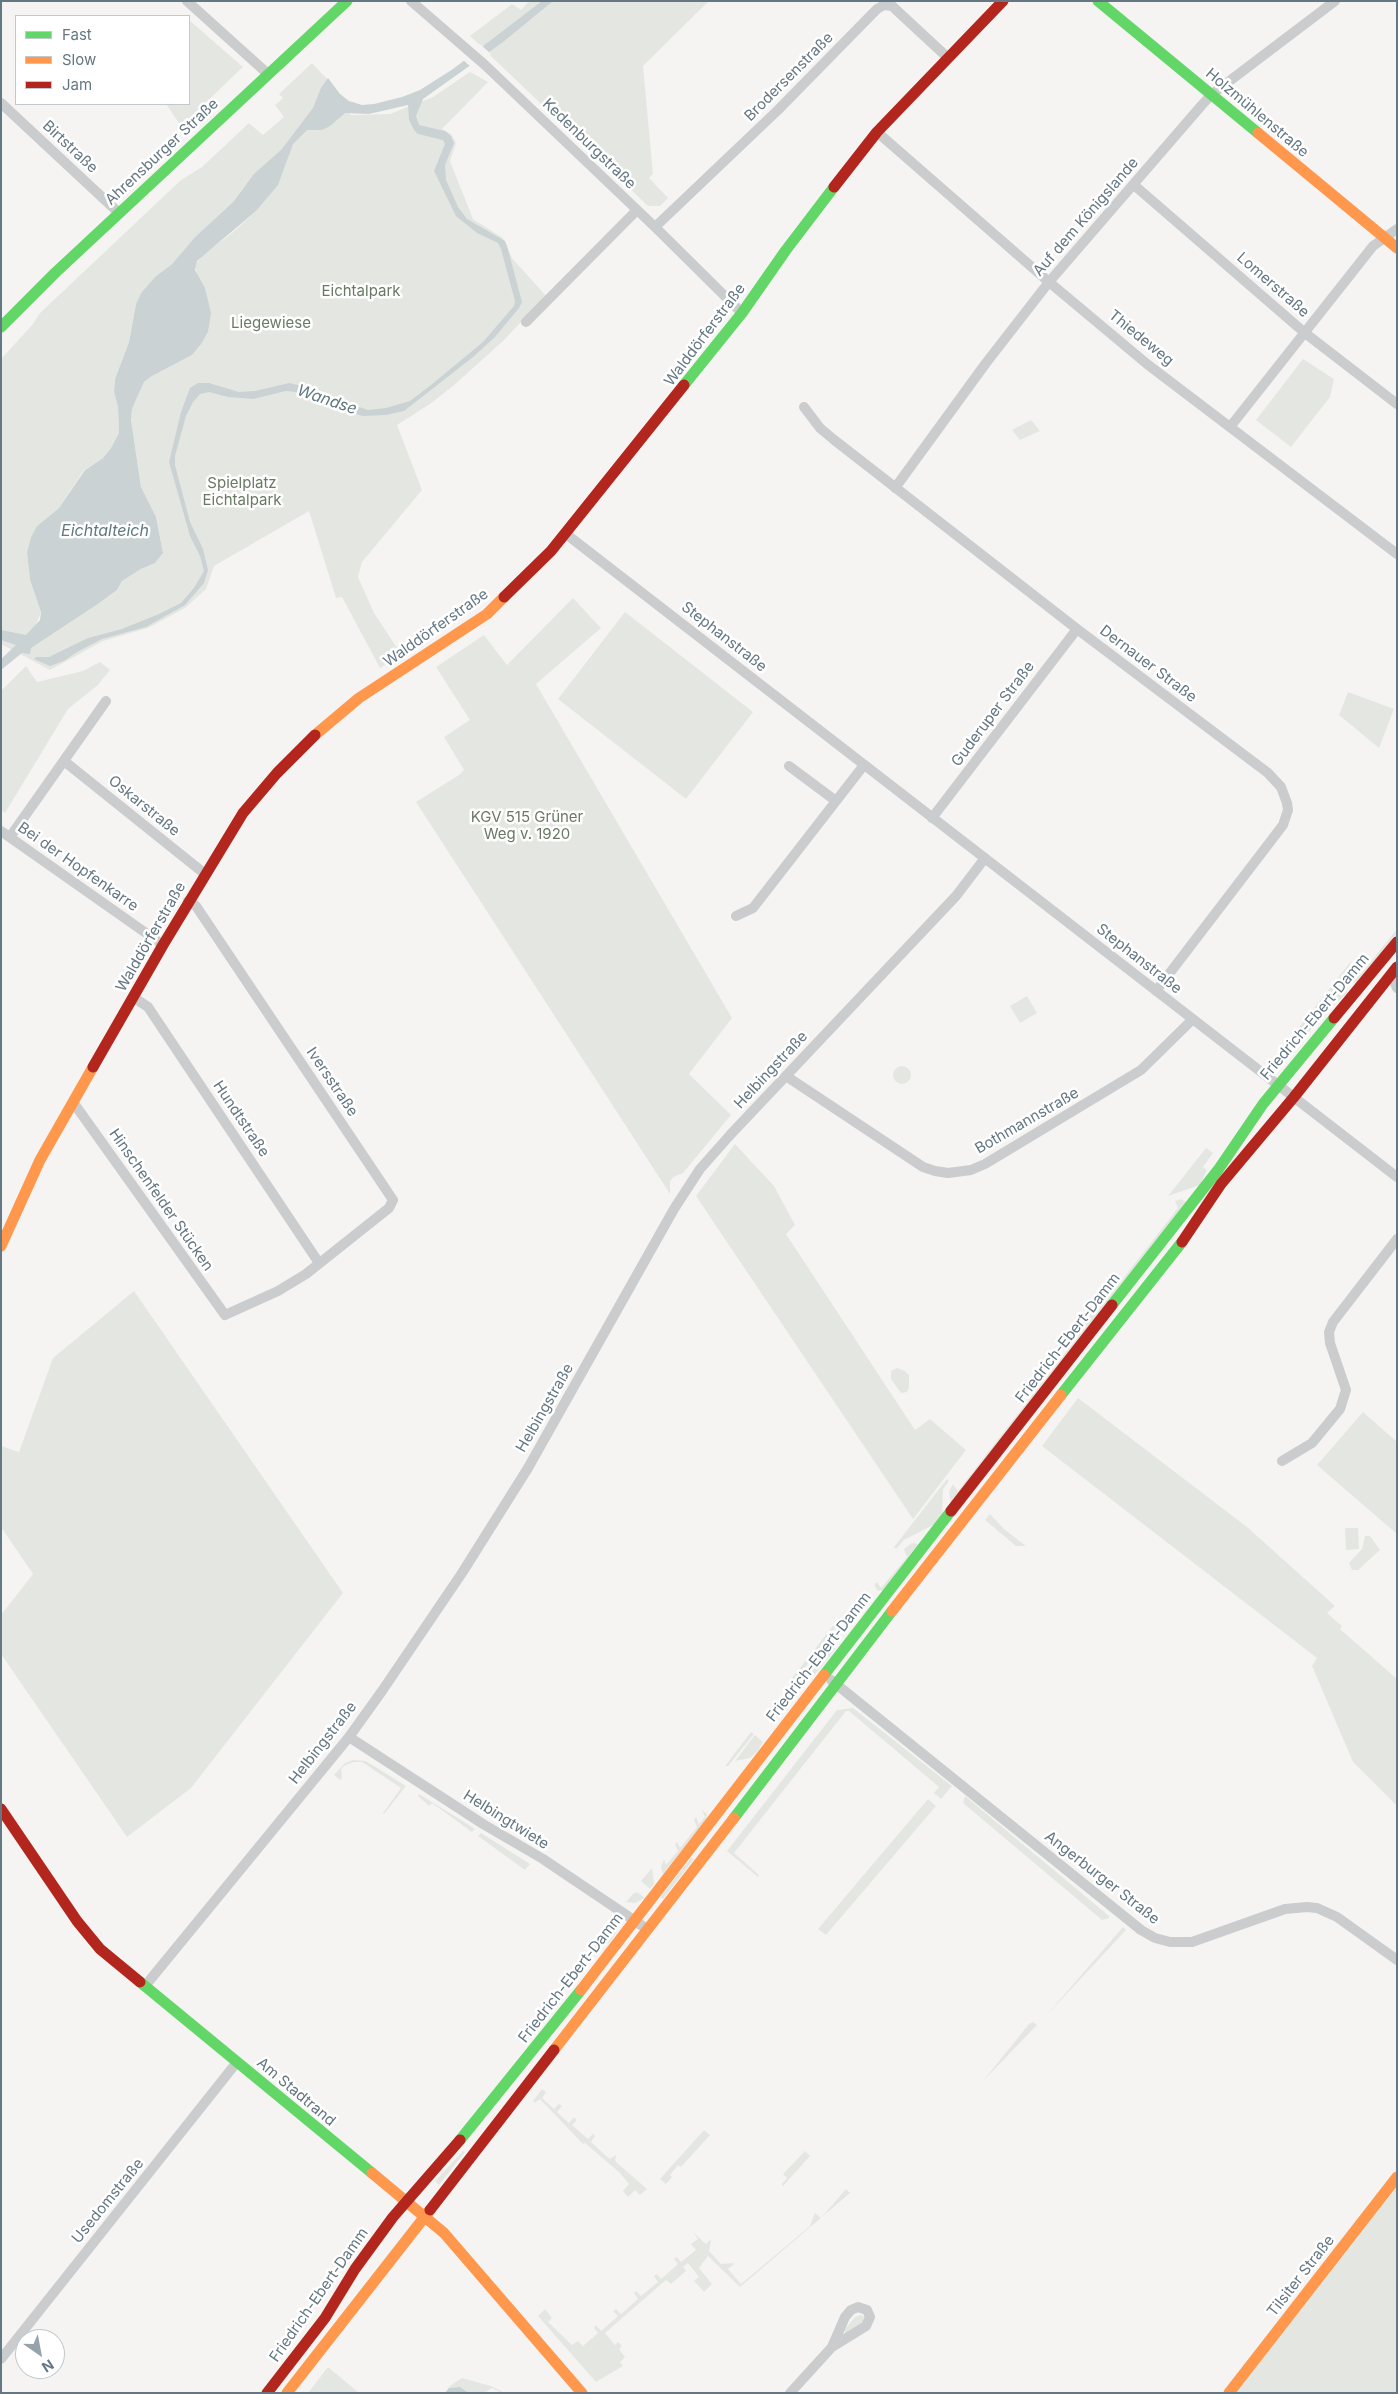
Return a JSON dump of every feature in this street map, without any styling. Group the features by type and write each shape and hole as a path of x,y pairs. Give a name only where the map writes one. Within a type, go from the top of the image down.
{"main road":[{"name":"Ahrensburger Straße","path":"1,327 119,213 347,1"},
{"name":"Walddörferstraße","path":"1,1246 40,1160 188,901 243,813 277,773 326,724 359,698 487,614 518,585 566,534 742,313 786,250 877,132 947,57 1003,1"},
{"name":"Holzmühlenstraße","path":"1098,1 1397,248"},
{"name":"Friedrich-Ebert-Damm","path":"267,2393 324,2318 373,2243 405,2202 510,2080 1218,1170 1278,1085 1397,942"},
{"name":"Friedrich-Ebert-Damm","path":"287,2393 743,1806 834,1683 1197,1222 1221,1184 1294,1098 1394,971"},
{"name":"Am Stadtrand","path":"1,1809 77,1921 100,1949 444,2233 582,2393"},
{"name":"Tilsiter Straße","path":"1229,2393 1397,2177"}],"street":[{"path":"187,1 268,74"},
{"name":"Kedenburgstraße","path":"411,1 485,65 742,313"},
{"name":"Auf dem Königslande","path":"895,488 986,363 1049,282 1211,95 1335,1"},
{"name":"Brodersenstraße","path":"655,227 778,110 877,9 884,5 892,6 947,57"},
{"name":"Birtstraße","path":"1,103 119,213"},
{"name":"Thiedeweg","path":"877,132 1049,282 1148,364 1397,554"},
{"name":"Lomerstraße","path":"1134,185 1305,332 1397,404"},
{"path":"526,322 637,210"},
{"path":"1230,427 1373,246 1397,229"},
{"name":"Dernauer Straße","path":"804,407 820,428 832,439 1077,629 1268,773 1281,787 1286,797 1286,818 1279,831 1156,991"},
{"name":"Stephanstraße","path":"566,534 1397,1177"},
{"name":"Guderuper Straße","path":"932,818 1077,629"},
{"path":"10,837 106,702"},
{"name":"Oskarstraße","path":"64,762 205,874"},
{"path":"736,916 753,908 864,765"},
{"path":"789,766 836,801"},
{"name":"Bei der Hopfenkarre","path":"1,831 163,945"},
{"name":"Helbingstraße","path":"145,1986 349,1737 438,1610 528,1468 684,1191 731,1134 956,896 985,858"},
{"name":"Iversstraße","path":"188,901 196,906 393,1200 389,1208 319,1263"},
{"path":"1394,971 1397,988"},
{"name":"Hundtstraße","path":"133,997 148,1007 319,1263"},
{"name":"Bothmannstraße","path":"786,1076 923,1167 934,1172 948,1173 970,1170 985,1164 1141,1070 1193,1019"},
{"name":"Hinschenfelder Stücken","path":"73,1102 225,1315 278,1291 319,1263"},
{"path":"1282,1461 1312,1443 1340,1409 1346,1390 1330,1343 1329,1332 1333,1322 1397,1239"},
{"name":"Angerburger Straße","path":"824,1674 1141,1930 1155,1938 1170,1942 1192,1942 1285,1909 1307,1907 1318,1908 1338,1917 1397,1960"},
{"name":"Helbingtwiete","path":"349,1737 483,1824 543,1859 647,1930"},
{"name":"Usedomstraße","path":"1,2358 236,2062"},
{"path":"790,2393 832,2347"}],"green space":[{"path":"529,1 709,1 643,66 653,174 649,178 668,198 660,206 648,206 470,36 512,4 521,10"},
{"path":"190,21 243,67 181,126 167,105 190,105"},
{"name":"Eichtalpark","path":"312,63 327,79 351,115 390,114 433,97 470,72 488,82 442,129 451,134 456,143 450,161 473,219 503,238 512,258 546,296 503,341 453,386 430,404 397,425 422,490 362,562 358,577 374,613 401,654 380,668 342,597 336,598 309,511 214,566 206,589 185,608 148,628 103,641 50,670 1,644 1,359 33,324 39,314 181,180 202,167 249,123 263,135 284,117 275,105 283,98 279,94","holes":["282,149 256,211 232,233 202,256 195,265 197,275 205,288 210,313 208,332 202,343 192,355 144,382 132,409 131,420 141,487 156,517 163,553 155,563 122,581 117,590 40,642 35,627 41,612 30,580 27,552 31,537 37,526 59,508 84,470 103,458 119,433 118,407 114,392 115,379 129,342 136,304 141,293 155,277 172,264 195,237 233,202 243,188"]},
{"path":"1303,359 1334,379 1330,397 1291,447 1256,420"},
{"path":"1031,420 1040,431 1020,440 1012,430"},
{"name":"KGV 515 Grüner Weg v. 1920","path":"573,598 601,628 536,684 732,1018 689,1074 731,1115 683,1173 673,1177 670,1182 670,1194 416,802 464,770 444,737 470,720 436,667 484,635 507,665"},
{"path":"625,612 753,712 686,799 558,699"},
{"path":"100,662 110,670 98,685 68,709 5,813 1,810 2,690 26,666 37,682 83,671"},
{"path":"1348,692 1394,709 1379,748 1339,715"},
{"path":"1397,929 1397,935 1355,985 1353,977 1357,969 1360,975"},
{"path":"1352,960 1347,972 1347,993 1326,1012 1291,1053 1285,1045"},
{"path":"1027,996 1037,1013 1020,1023 1010,1006"},
{"path":"902,1066 908,1069 911,1075 908,1081 902,1084 896,1081 893,1075 896,1069"},
{"path":"735,1144 774,1186 795,1225 786,1234 915,1430 930,1419 966,1450 913,1519 696,1196"},
{"path":"1206,1148 1213,1153 1203,1167 1207,1170 1200,1185 1168,1196"},
{"path":"1181,1199 1186,1202 951,1504 949,1492 953,1484 958,1491 1082,1331 1080,1322 1094,1304 1097,1312 1178,1208 1175,1201"},
{"path":"134,1291 343,1593 191,1788 127,1837 1,1654 1,1615 33,1574 1,1527 1,1446 19,1452 53,1358"},
{"path":"897,1368 909,1375 907,1392 901,1393 891,1379 891,1371"},
{"path":"1078,1398 1247,1527 1335,1606 1327,1613 1342,1626 1340,1629 1397,1679 1397,1806 1353,1762 1312,1666 1317,1658 1042,1446"},
{"path":"1363,1412 1397,1442 1397,1534 1317,1465"},
{"path":"947,1479 949,1481 943,1489 942,1516 935,1524 904,1540 896,1549 894,1547"},
{"path":"990,1514 1004,1529 1026,1546 1016,1546 985,1520"},
{"path":"1345,1528 1358,1528 1359,1549 1346,1550"},
{"path":"1365,1536 1370,1536 1380,1550 1358,1570 1352,1570 1349,1563 1362,1549"},
{"path":"912,1543 918,1544 883,1590 878,1591 874,1585 877,1582 881,1588 907,1557 904,1549"},
{"path":"840,1617 837,1626 795,1680 792,1678"},
{"path":"836,1629 836,1648 819,1670 803,1686 796,1681"},
{"path":"853,1708 952,1786 941,1799 934,1793 939,1787 849,1711 846,1711 734,1853 759,1875 758,1877 727,1851 837,1710"},
{"path":"751,1732 754,1734 728,1766 725,1766"},
{"path":"755,1735 763,1742 757,1752 750,1758 735,1761"},
{"path":"353,1760 366,1761 406,1786 384,1814 401,1788 362,1762 353,1762 344,1766 341,1769 342,1778 340,1780 334,1775 345,1763"},
{"path":"419,1794 475,1829 472,1832 432,1803 429,1806 418,1796"},
{"path":"965,1796 1109,1916 1109,1918 1102,1920 963,1803"},
{"path":"928,1799 936,1806 826,1935 818,1929"},
{"path":"702,1810 707,1814 706,1820 663,1874 661,1867 664,1859 666,1865 678,1851 675,1844 677,1842 680,1848 697,1827 694,1820 696,1817 699,1824 705,1817"},
{"path":"481,1833 530,1864 525,1870 478,1836"},
{"path":"691,1858 694,1859 663,1899 660,1897"},
{"path":"652,1868 654,1884 650,1889 641,1881"},
{"path":"637,1892 645,1898 635,1903 626,1902 633,1894"},
{"path":"614,1918 617,1931 610,1942 589,1951 597,1940 602,1942 612,1936 615,1930 612,1920"},
{"path":"1123,1927 1126,1930 1045,2017"},
{"path":"1033,2022 1037,2025 983,2081 1029,2024"},
{"path":"542,2089 546,2092 542,2098 554,2109 559,2104 562,2106 557,2112 569,2123 574,2117 577,2120 572,2125 588,2139 593,2134 595,2136 591,2142 610,2159 616,2155 615,2161 647,2189 640,2195 635,2190 628,2197 623,2191 629,2184 620,2173 585,2143 583,2144 540,2099 535,2103 533,2101"},
{"path":"704,2130 710,2135 681,2167 678,2165 666,2184 660,2179"},
{"path":"463,2151 465,2152 439,2185 435,2181"},
{"path":"805,2151 810,2156 783,2186 782,2184 787,2178 783,2174"},
{"path":"1397,2187 1397,2393 1236,2393"},
{"path":"846,2189 850,2193 822,2217"},
{"path":"815,2213 821,2218 740,2287 708,2256 699,2268 712,2284 704,2292 694,2281 699,2277 688,2263 683,2267 686,2271 671,2284 666,2280 605,2333 615,2345 618,2342 622,2346 619,2349 625,2357 620,2362 623,2366 596,2382 538,2316 545,2309 552,2318 548,2322 572,2345 578,2341 583,2346 598,2333 594,2328 596,2325 601,2331 618,2316 613,2311 616,2309 621,2314 638,2299 634,2293 636,2291 641,2296 658,2282 654,2276 657,2274 661,2279 678,2264 674,2259 677,2257 681,2262 696,2250 691,2244 698,2239 693,2232 706,2244 711,2239 709,2251 721,2264 734,2264 728,2269 741,2284 810,2226"},
{"path":"861,2315 864,2317 863,2322 845,2334 845,2329 855,2317"},
{"path":"328,2367 359,2393 308,2393"},
{"path":"462,2378 491,2386 502,2393 492,2388 484,2393 469,2393 460,2387 449,2388 445,2393 450,2386"}],"water":[{"name":"Eichtalteich","path":"542,1 553,1 503,42 423,99 416,116 419,125 445,131 451,136 454,143 445,165 446,180 458,207 467,219 505,241 522,302 519,308 495,337 473,357 404,411 386,415 362,416 296,392 286,391 253,399 228,397 209,392 200,394 193,402 186,416 175,456 175,465 190,522 203,549 208,570 204,583 185,605 146,627 102,639 64,661 50,666 34,659 36,657 49,657 88,638 122,629 181,603 194,588 204,571 200,556 190,536 169,462 181,412 190,388 198,383 209,383 239,392 255,391 289,383 307,387 368,410 386,408 410,401 431,385 483,342 514,306 515,301 498,243 477,233 456,216 434,171 445,144 443,140 418,134 414,130 409,120 408,105 369,114 345,113 330,126 322,130 307,130 293,144 278,185 256,211 197,261 195,270 205,288 211,313 208,332 202,343 192,355 144,382 132,409 131,420 141,487 156,517 163,553 155,563 122,581 117,590 98,604 31,648 30,654 22,653 1,670 1,659 16,645 1,640 1,630 26,635 40,620 41,612 30,580 27,552 31,537 37,526 59,508 85,470 103,458 119,433 118,407 114,392 115,379 129,342 136,304 141,293 155,277 172,264 195,237 233,202 254,174 282,149 313,108 321,88 328,78 340,94 349,101 362,105 402,97 420,90 453,69"},
{"path":"460,2387 469,2393 445,2393 449,2388"}],"pier":[{"path":"480,44 491,54 472,68 461,58"}],"traffic: fast":[{"path":"1,327 55,273 347,1"},
{"path":"1098,1 1258,133"},
{"path":"684,385 742,313 786,250 834,187"},
{"path":"1112,1305 1218,1170 1263,1104 1334,1018"},
{"path":"1061,1395 1182,1242"},
{"path":"824,1675 951,1511"},
{"path":"734,1818 892,1611"},
{"path":"140,1982 372,2173"},
{"path":"460,2140 581,1990"}],"traffic: slow":[{"path":"1258,133 1397,248"},
{"path":"315,735 359,698 487,614 504,597"},
{"path":"1,1246 40,1160 93,1067"},
{"path":"892,1611 1061,1395"},
{"path":"581,1990 824,1675"},
{"path":"554,2050 734,1818"},
{"path":"372,2173 444,2233 582,2393"},
{"path":"1229,2393 1397,2177"},
{"path":"287,2393 430,2210"}],"traffic: jam":[{"path":"834,187 877,132 1003,1"},
{"path":"504,597 551,551 684,385"},
{"path":"93,1067 163,945 243,813 277,773 315,735"},
{"path":"1334,1018 1397,942"},
{"path":"1182,1242 1221,1184 1294,1097 1397,967"},
{"path":"951,1511 1112,1305"},
{"path":"1,1809 77,1921 100,1949 140,1982"},
{"path":"430,2210 554,2050"},
{"path":"267,2393 325,2318 355,2269 393,2217 460,2140"}],"park label":[{"name":"Liegewiese","path":"271,323"},
{"name":"Spielplatz Eichtalpark","path":"242,492"}],"water label":[{"name":"Wandse","path":"327,400"}]}
